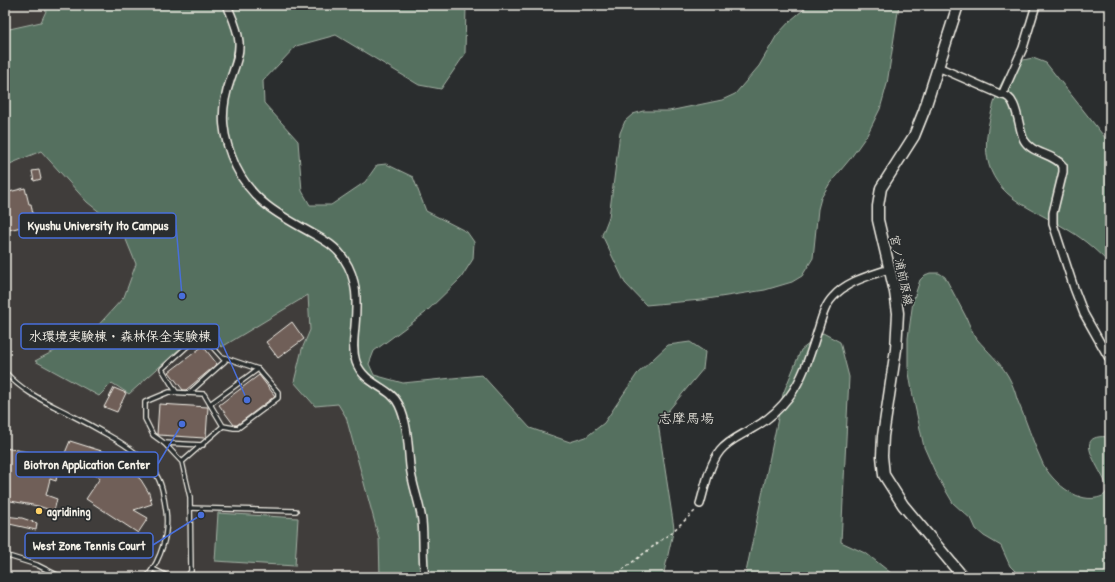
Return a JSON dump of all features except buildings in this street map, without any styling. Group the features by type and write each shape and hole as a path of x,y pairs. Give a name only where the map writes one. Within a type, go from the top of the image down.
{"main road":[{"name":"宮ノ浦前原線","path":"958,5 914,136 882,188 878,206 878,220 895,292 898,313 896,349 883,436 882,456 884,475 903,505 964,577"}],"street":[{"path":"227,5 236,28 239,42 238,55 223,104 222,120 226,141 242,178 262,203 330,244 344,259 349,268 356,290 353,346 356,361 360,371 367,379 395,398 399,404 406,423 414,486 422,519 422,560 425,577"},
{"path":"1002,95 1023,48 1036,5"},
{"path":"938,67 1010,98 1015,106 1021,133 1025,141 1034,149 1059,161 1062,166 1063,172 1053,213 1053,224 1084,314 1110,360"},
{"path":"700,504 711,469 716,456 721,449 769,418 790,397 802,375 822,317 832,298 842,288 859,279 889,269"}],"lane":[{"path":"176,392 162,369 201,334 225,361 189,393"},
{"path":"187,577 191,571 190,497 182,462 164,443 153,435 145,419 145,402 169,392 204,394 223,426 238,428 278,398 278,392 258,369 222,357"},
{"path":"210,404 258,369"},
{"path":"5,372 16,384 34,396 84,421 125,445 143,459 156,474 163,493 167,521 162,552 147,577"},
{"path":"182,462 223,426"},
{"path":"164,443 203,445"},
{"path":"190,508 296,511"},
{"path":"5,555 37,565 61,577"},
{"path":"153,569 169,577"}],"path":[{"path":"47,5 59,10 96,5"},
{"path":"613,577 694,513 700,504"}],"shaded area":[{"path":"5,5 225,5 242,55 356,332 419,577 5,577"}],"green space":[{"path":"43,5 466,5 465,54 441,89 419,85 336,35 296,46 263,81 264,103 298,141 302,191 310,205 331,205 365,182 377,165 386,164 413,177 426,211 467,232 474,242 473,259 461,278 425,313 374,351 369,364 374,375 403,383 482,375 530,428 570,442 586,437 604,423 637,374 668,345 690,342 705,352 703,369 658,423 674,528 663,577 380,577 379,538 346,417 338,404 315,406 294,382 302,349 310,330 308,295 222,347 203,328 129,394 112,383 99,396 35,361 94,330 124,297 136,264 122,230 87,202 41,151 5,166 5,30 41,22 46,11"},
{"path":"809,5 899,5 887,84 880,109 867,135 830,183 821,198 818,209 813,258 802,276 792,282 765,290 701,300 646,305 625,283 602,235 609,217 620,133 625,121 633,114 643,111 669,111 722,100 735,94 759,66 777,35 791,20"},
{"path":"1033,58 1046,63 1110,144 1110,264 1091,246 1076,235 1020,203 1007,193 997,182 991,171 986,146 987,132 998,92 1003,80 1014,65 1020,61"},
{"path":"930,273 939,273 945,277 975,336 1005,371 1013,387 1043,464 1058,483 1065,489 1080,497 1096,498 1104,495 1107,490 1106,483 1092,456 1090,448 1091,441 1097,437 1110,437 1110,577 1021,577 1010,566 1001,546 984,536 976,529 972,520 953,503 936,474 924,447 908,367 908,338 913,301 920,280 925,275"},
{"path":"823,333 840,342 849,377 841,542 867,554 896,577 745,577 783,394 801,350"},
{"path":"218,513 298,518 295,566 215,561"}],"place":[{"name":"Kyushu University Ito Campus","path":"182,296"},
{"name":"水環境実験棟・森林保全実験棟","path":"247,400"},
{"name":"Biotron Application Center","path":"182,424"},
{"name":"agridining","path":"39,511"},
{"name":"West Zone Tennis Court","path":"201,515"}],"district":[{"name":"志摩馬場","path":"686,417"}]}
